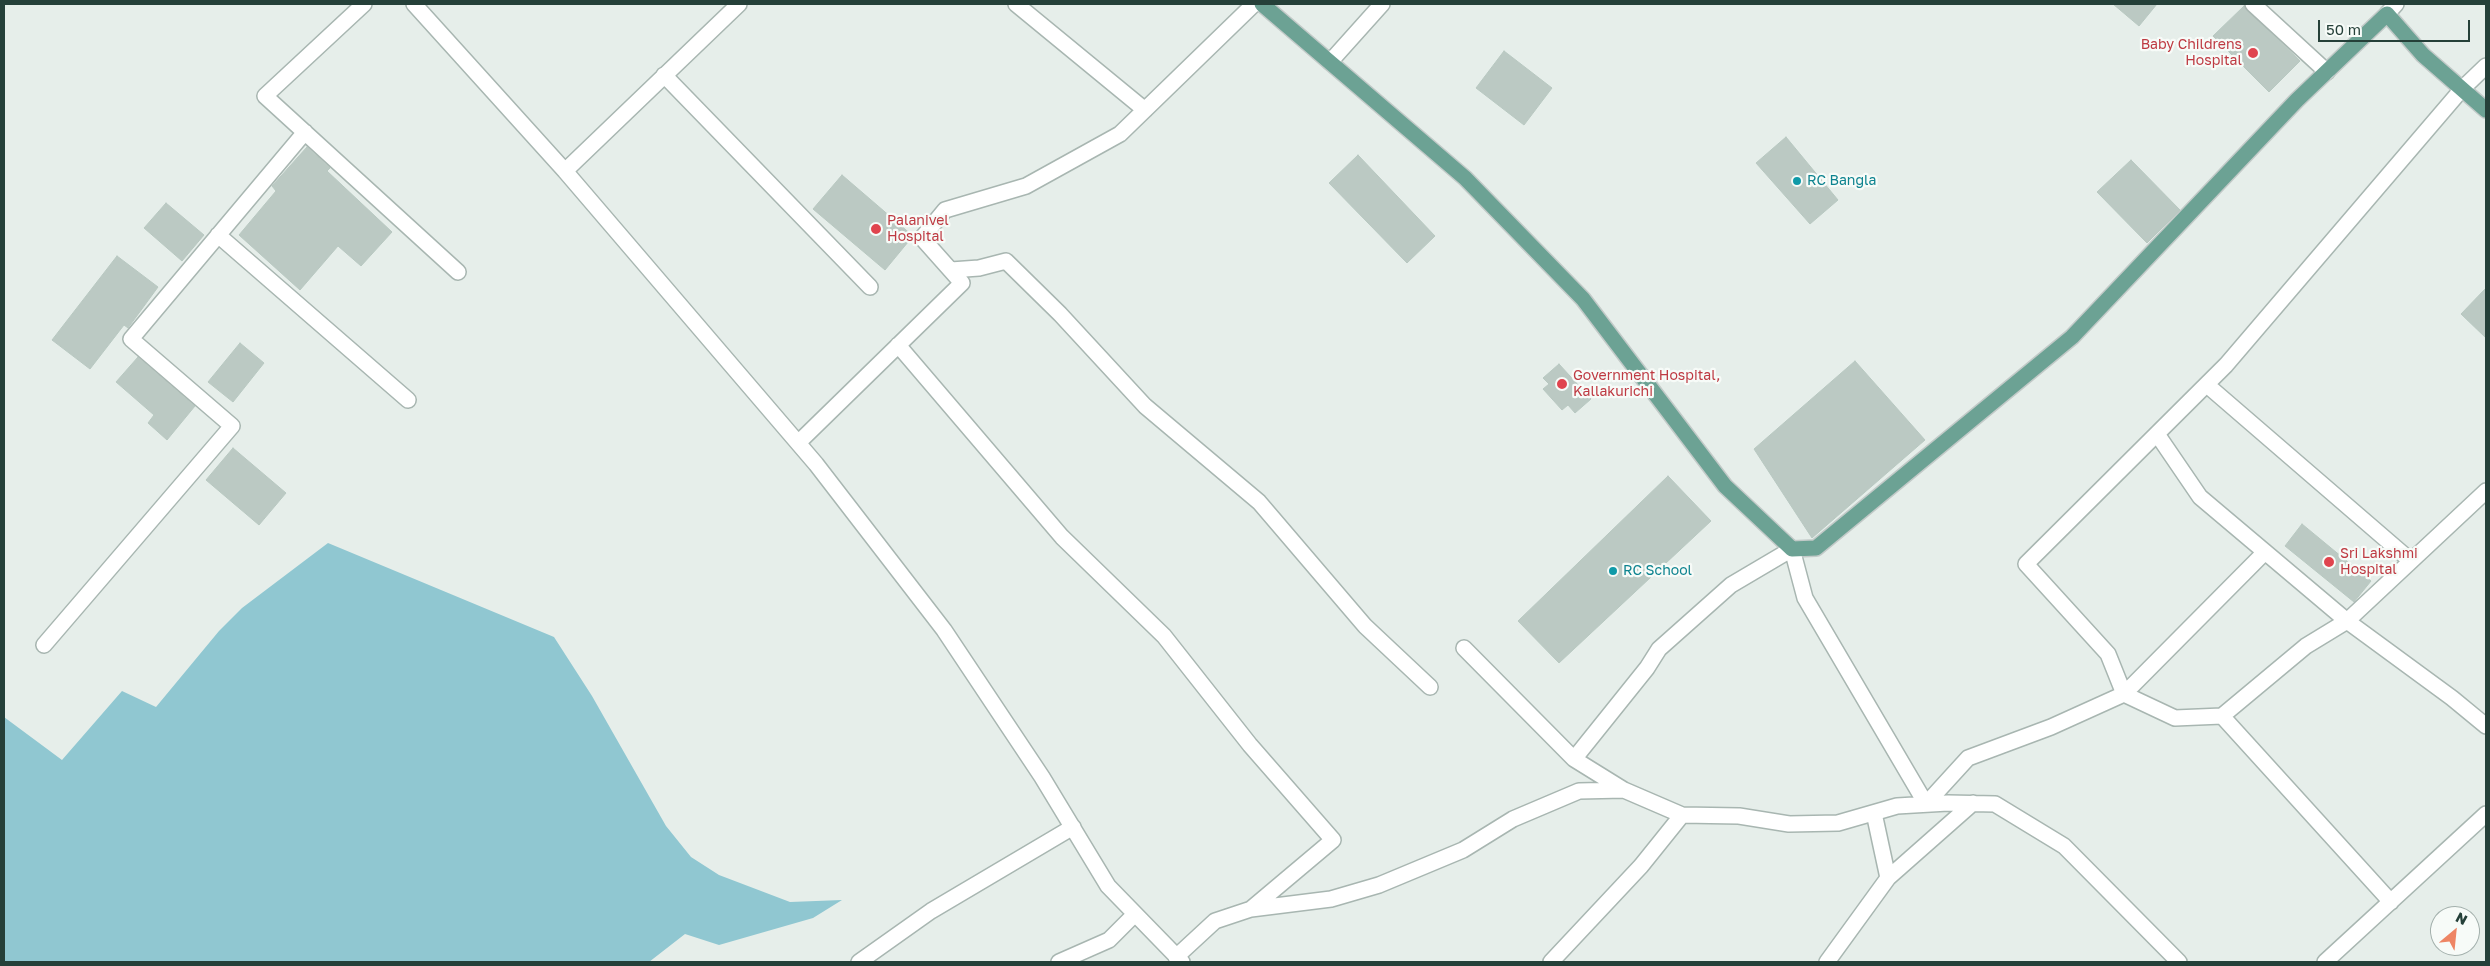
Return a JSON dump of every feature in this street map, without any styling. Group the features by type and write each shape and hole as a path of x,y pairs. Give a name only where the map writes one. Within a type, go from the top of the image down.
{"main road":[{"path":"1262,4 1465,178 1583,299 1725,486 1792,549 1816,548 2072,337 2290,107 2392,9 2423,55 2486,110"}],"street":[{"path":"364,4 266,96 458,272"},
{"path":"414,4 565,171 798,443 944,630 1042,777 1108,886 1179,960 1215,921 1251,909 1331,900 1380,885 1464,850 1513,819 1579,791 1624,790"},
{"path":"565,171 739,4"},
{"path":"1016,4 1144,110"},
{"path":"798,443 962,282 922,238 945,210 1026,186 1120,134 1254,4"},
{"path":"1330,62 1382,4"},
{"path":"2253,4 2327,72"},
{"path":"2486,66 2462,89 2226,366 2026,564 2108,654 2124,694 2175,718 2222,716 2306,646 2347,620 2486,491"},
{"path":"664,76 870,287"},
{"path":"44,645 232,426 131,339 305,132"},
{"path":"218,235 408,400"},
{"path":"951,270 979,268 1006,261 1060,314 1146,406 1259,502 1365,626 1430,687"},
{"path":"898,345 1062,537 1164,636 1250,745 1333,840 1251,909"},
{"path":"2207,385 2411,561"},
{"path":"2157,434 2200,497 2347,620 2452,698 2486,726"},
{"path":"1574,759 1647,668 1659,649 1731,585 1792,549 1805,598 1926,804"},
{"path":"1926,804 1968,758 2050,728 2124,694 2265,552"},
{"path":"1464,648 1574,759 1624,790 1682,815 1739,816 1789,824 1838,823 1897,806 1995,804 2064,846 2178,962"},
{"path":"2222,716 2391,902"},
{"path":"1827,962 1888,878 1973,803"},
{"path":"1874,813 1888,878"},
{"path":"2325,962 2486,814"},
{"path":"1551,962 1641,866 1682,815"},
{"path":"859,962 931,911 1073,827"},
{"path":"1059,962 1109,940 1135,914"}],"water":[{"path":"328,543 554,637 592,696 666,826 691,857 719,875 790,902 842,900 813,918 719,945 685,934 649,962 4,962 4,717 62,760 122,691 156,707 219,631 242,608"}],"building":[{"path":"2113,4 2157,4 2139,26"},
{"path":"2244,6 2300,61 2269,92 2213,36"},
{"path":"1504,51 1552,88 1524,125 1476,88"},
{"name":"RC Bangla","path":"1786,137 1838,200 1810,224 1756,163"},
{"path":"307,147 330,168 327,171 392,232 361,266 338,246 300,290 239,235 276,191 272,186"},
{"path":"1358,155 1435,236 1407,263 1329,183"},
{"path":"2131,160 2180,210 2147,243 2097,192"},
{"path":"842,175 913,236 885,270 813,209"},
{"path":"166,203 204,235 182,261 144,228"},
{"path":"117,256 158,287 128,328 124,325 90,369 52,340"},
{"path":"2486,288 2486,338 2461,314"},
{"path":"240,343 264,363 233,402 208,382"},
{"path":"138,357 195,406 167,440 148,423 154,415 116,382"},
{"path":"1855,361 1925,440 1812,538 1754,449"},
{"path":"1559,364 1591,399 1575,413 1568,405 1562,410 1543,389 1549,384 1543,378"},
{"path":"233,448 286,493 259,525 206,480"},
{"name":"RC School","path":"1668,476 1711,521 1559,663 1518,621"},
{"path":"2302,524 2371,581 2354,602 2285,546"}],"place":[{"name":"Baby Childrens Hospital","path":"2253,53"},
{"name":"RC Bangla","path":"1797,181"},
{"name":"Palanivel Hospital","path":"876,229"},
{"name":"Government Hospital, Kallakurichi","path":"1562,384"},
{"name":"Sri Lakshmi Hospital","path":"2329,562"},
{"name":"RC School","path":"1613,571"}]}
